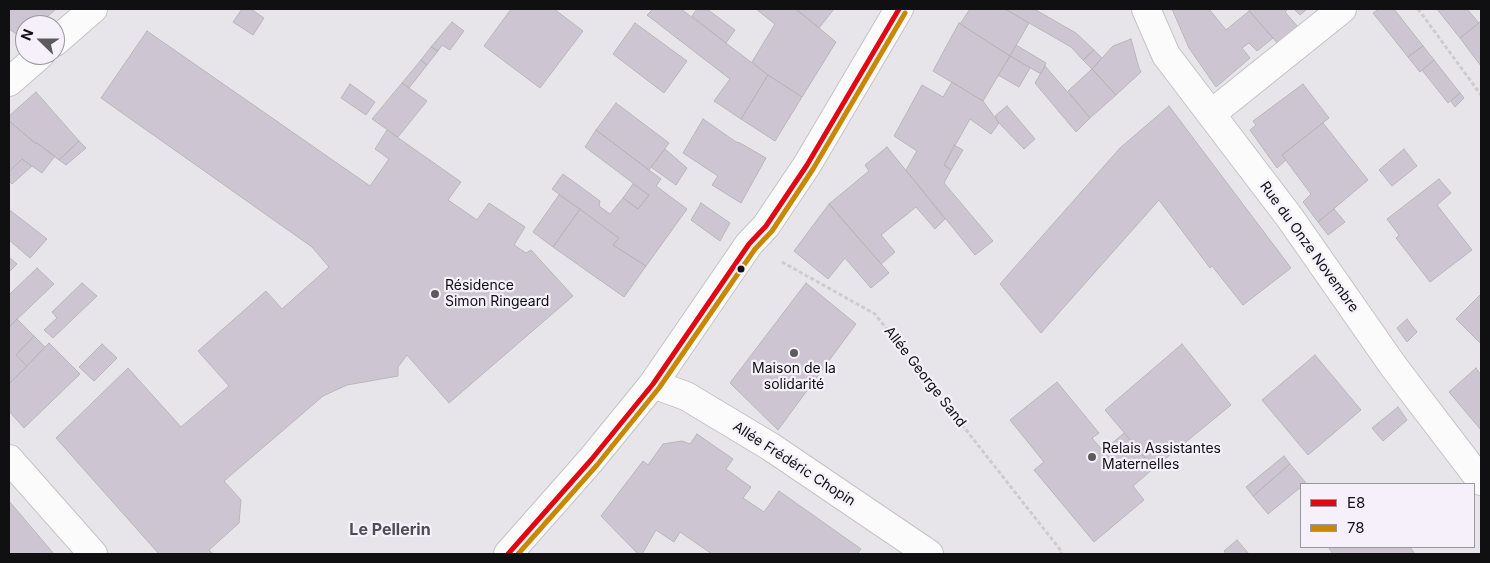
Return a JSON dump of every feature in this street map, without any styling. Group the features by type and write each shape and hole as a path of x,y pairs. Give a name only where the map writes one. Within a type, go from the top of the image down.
{"street":[{"path":"65,33 93,9"},
{"path":"508,554 591,460 653,384 749,244 766,226 807,165 899,9"},
{"name":"Rue du Onze Novembre","path":"1146,9 1166,55 1290,218 1394,367 1481,481"},
{"path":"1211,114 1342,9"},
{"path":"9,82 29,65"},
{"name":"Allée Frédéric Chopin","path":"653,384 686,396 771,448 929,554"},
{"path":"9,459 93,554"}],"path":[{"path":"1418,9 1481,95"},
{"name":"Allée George Sand","path":"749,244 875,314 1062,552 1061,554"}],"building":[{"path":"9,9 56,9 49,15 15,15 15,33 9,29"},
{"path":"242,9 251,9 264,18 253,35 233,22"},
{"path":"511,9 554,9 583,31 540,88 484,46"},
{"path":"653,9 681,9 768,75 741,119 714,101 730,79 647,15"},
{"path":"697,9 707,9 735,30 726,43 692,16"},
{"path":"756,9 796,9 836,42 802,97 752,62 775,24"},
{"path":"796,9 834,9 819,28"},
{"path":"970,9 1005,9 1029,23 1010,56 960,24"},
{"path":"1005,9 1034,9 1076,33 1094,50 1083,60 1071,47"},
{"path":"1172,9 1209,9 1226,30 1249,11 1273,38 1257,51 1249,43 1242,48 1250,58 1216,87 1189,48"},
{"path":"1248,9 1288,9 1285,12 1298,27 1278,44"},
{"path":"1294,9 1307,9 1300,15"},
{"path":"1379,9 1394,9 1423,46 1408,57 1373,13"},
{"path":"1437,9 1467,9 1479,23 1460,38"},
{"path":"1481,21 1481,66 1460,38"},
{"path":"452,22 464,31 450,50 442,45 438,51 431,47"},
{"path":"635,23 687,61 664,93 613,54"},
{"path":"959,23 1010,56 983,101 933,71"},
{"name":"Résidence Simon Ringeard","path":"147,31 370,186 389,159 375,149 387,130 461,182 448,200 477,220 489,203 525,227 514,245 526,253 531,250 573,296 449,403 407,355 398,367 398,376 347,385 323,396 224,481 241,500 239,523 209,550 213,554 159,554 56,438 128,368 181,427 229,386 198,351 266,291 282,309 329,267 312,247 101,98"},
{"path":"1131,39 1141,72 1116,95 1092,69 1113,46"},
{"path":"1016,45 1046,63 1041,74 1010,56"},
{"path":"1423,46 1434,60 1420,72 1408,57"},
{"path":"431,47 438,51 427,65 421,60"},
{"path":"1094,50 1102,58 1092,69 1083,60"},
{"path":"1010,56 1030,68 1019,87 998,75"},
{"path":"421,60 427,65 409,88 402,83"},
{"path":"1434,60 1460,93 1448,103 1422,70"},
{"path":"1045,66 1090,118 1076,132 1035,83"},
{"path":"1092,69 1116,95 1090,118 1068,91"},
{"path":"768,75 802,97 775,141 741,119"},
{"path":"952,82 983,101 999,123 991,134 970,119 944,165 951,170 944,183 993,241 975,255 906,170 917,151 894,136 922,85 943,97"},
{"path":"402,83 427,101 398,137 372,119"},
{"path":"350,84 375,102 366,115 341,98"},
{"path":"1303,84 1329,118 1282,155 1286,160 1277,168 1250,130 1256,125 1253,121"},
{"path":"36,92 79,141 59,160 9,121 9,116"},
{"path":"1460,93 1464,98 1455,107 1451,101"},
{"path":"616,103 669,143 649,170 596,130"},
{"path":"1007,106 1035,139 1024,149 999,123 995,116"},
{"path":"1169,106 1291,268 1243,305 1212,266 1210,268 1159,200 1041,333 1000,284 1120,148"},
{"path":"703,119 736,142 766,158 741,203 712,185 718,176 683,153"},
{"path":"9,121 35,143 55,156 42,173 22,159 9,172"},
{"path":"1323,123 1368,180 1318,222 1303,202 1311,194 1282,155"},
{"path":"596,130 661,179 656,186 687,209 646,266 613,245 619,238 552,189 563,174 600,201 599,206 610,214 623,198 638,209 649,195 585,147"},
{"path":"79,141 86,148 66,165 59,160"},
{"path":"954,145 963,150 951,170 944,165"},
{"path":"887,147 945,219 935,229 916,207 881,235 895,252 881,264 829,204 869,171 865,165"},
{"path":"665,149 687,168 676,185 651,167"},
{"path":"1404,149 1417,166 1392,186 1379,170"},
{"path":"22,159 32,166 12,184 9,181 9,172"},
{"path":"1439,179 1451,193 1437,205 1472,250 1430,282 1396,238 1399,235 1387,219"},
{"path":"633,184 649,195 638,209 623,198"},
{"path":"559,195 580,209 553,247 533,232"},
{"path":"701,203 730,223 720,241 691,220"},
{"path":"829,204 889,273 871,288 845,258 828,279 794,251"},
{"path":"580,209 619,238 613,245 646,266 624,297 553,247"},
{"path":"1334,209 1345,222 1328,235 1318,222"},
{"path":"11,211 47,239 30,258 9,240 9,213"},
{"path":"9,257 17,264 9,272"},
{"path":"37,268 54,284 9,327 9,295"},
{"path":"82,283 97,296 53,338 44,330 57,318 52,312"},
{"name":"Maison de la solidarité","path":"806,283 856,324 778,430 730,383"},
{"path":"1481,294 1481,344 1456,319"},
{"path":"17,319 34,336 16,355 27,366 9,384 9,327"},
{"path":"1407,319 1417,332 1407,342 1397,328"},
{"path":"34,336 45,347 27,366 16,355"},
{"path":"49,343 80,374 24,428 9,411 9,384"},
{"path":"102,344 117,358 94,381 79,367"},
{"path":"1182,344 1231,405 1154,468 1105,410"},
{"path":"1315,355 1361,410 1308,455 1262,400"},
{"path":"1476,368 1481,375 1481,430 1449,392"},
{"name":"Relais Assistantes Maternelles","path":"1057,382 1099,433 1092,438 1103,451 1124,433 1154,468 1133,486 1144,500 1094,542 1034,470 1044,462 1010,420"},
{"path":"1398,407 1407,420 1383,441 1372,428"},
{"path":"697,434 733,459 726,469 751,487 743,498 764,512 779,491 861,549 857,554 712,554 680,532 674,542 656,530 642,554 638,554 601,516 643,461 648,465 663,444 682,441 690,444"},
{"path":"1284,456 1290,464 1253,496 1246,487"},
{"path":"1290,464 1306,483 1300,483 1300,488 1268,514 1253,496"},
{"path":"9,501 54,554 9,554"},
{"path":"1237,540 1249,554 1226,554 1224,551"},
{"path":"1329,548 1411,548 1415,554 1333,554"}],"transit line":[{"name":"E8","path":"508,554 591,460 653,384 749,244 766,226 807,165 899,9"},
{"name":"78","path":"518,554 597,465 659,388 755,249 772,231 813,169 905,13"}],"place":[{"name":"Résidence Simon Ringeard","path":"435,294"},
{"name":"Maison de la solidarité","path":"794,353"},
{"name":"Relais Assistantes Maternelles","path":"1092,457"}],"district":[{"name":"Le Pellerin","path":"390,530"}]}
